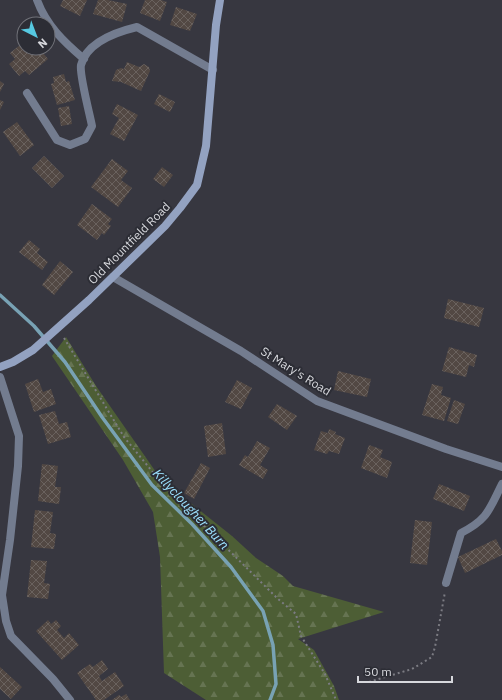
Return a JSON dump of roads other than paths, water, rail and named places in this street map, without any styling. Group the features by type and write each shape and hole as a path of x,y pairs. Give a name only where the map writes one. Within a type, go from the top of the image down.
{"street":[{"path":"37,0 50,26 84,59"},
{"name":"Old Mountfield Road","path":"0,367 13,362 52,334 165,226 197,184 206,146 220,0"},
{"path":"27,93 57,140 70,145 85,139 92,126 81,66 86,53 103,40 120,31 137,27 213,70"},
{"name":"St Mary's Road","path":"113,276 241,351 317,401 446,449 502,467"},
{"path":"0,377 19,436 18,466 2,595 6,621 11,636 53,679 70,700"},
{"path":"446,583 461,533 475,526 486,516 502,484"}],"waterway":[{"name":"Killyclougher Burn","path":"0,295 34,326 65,362 102,417 152,485 192,524 231,567 263,611 273,645 276,684 270,700"}]}
